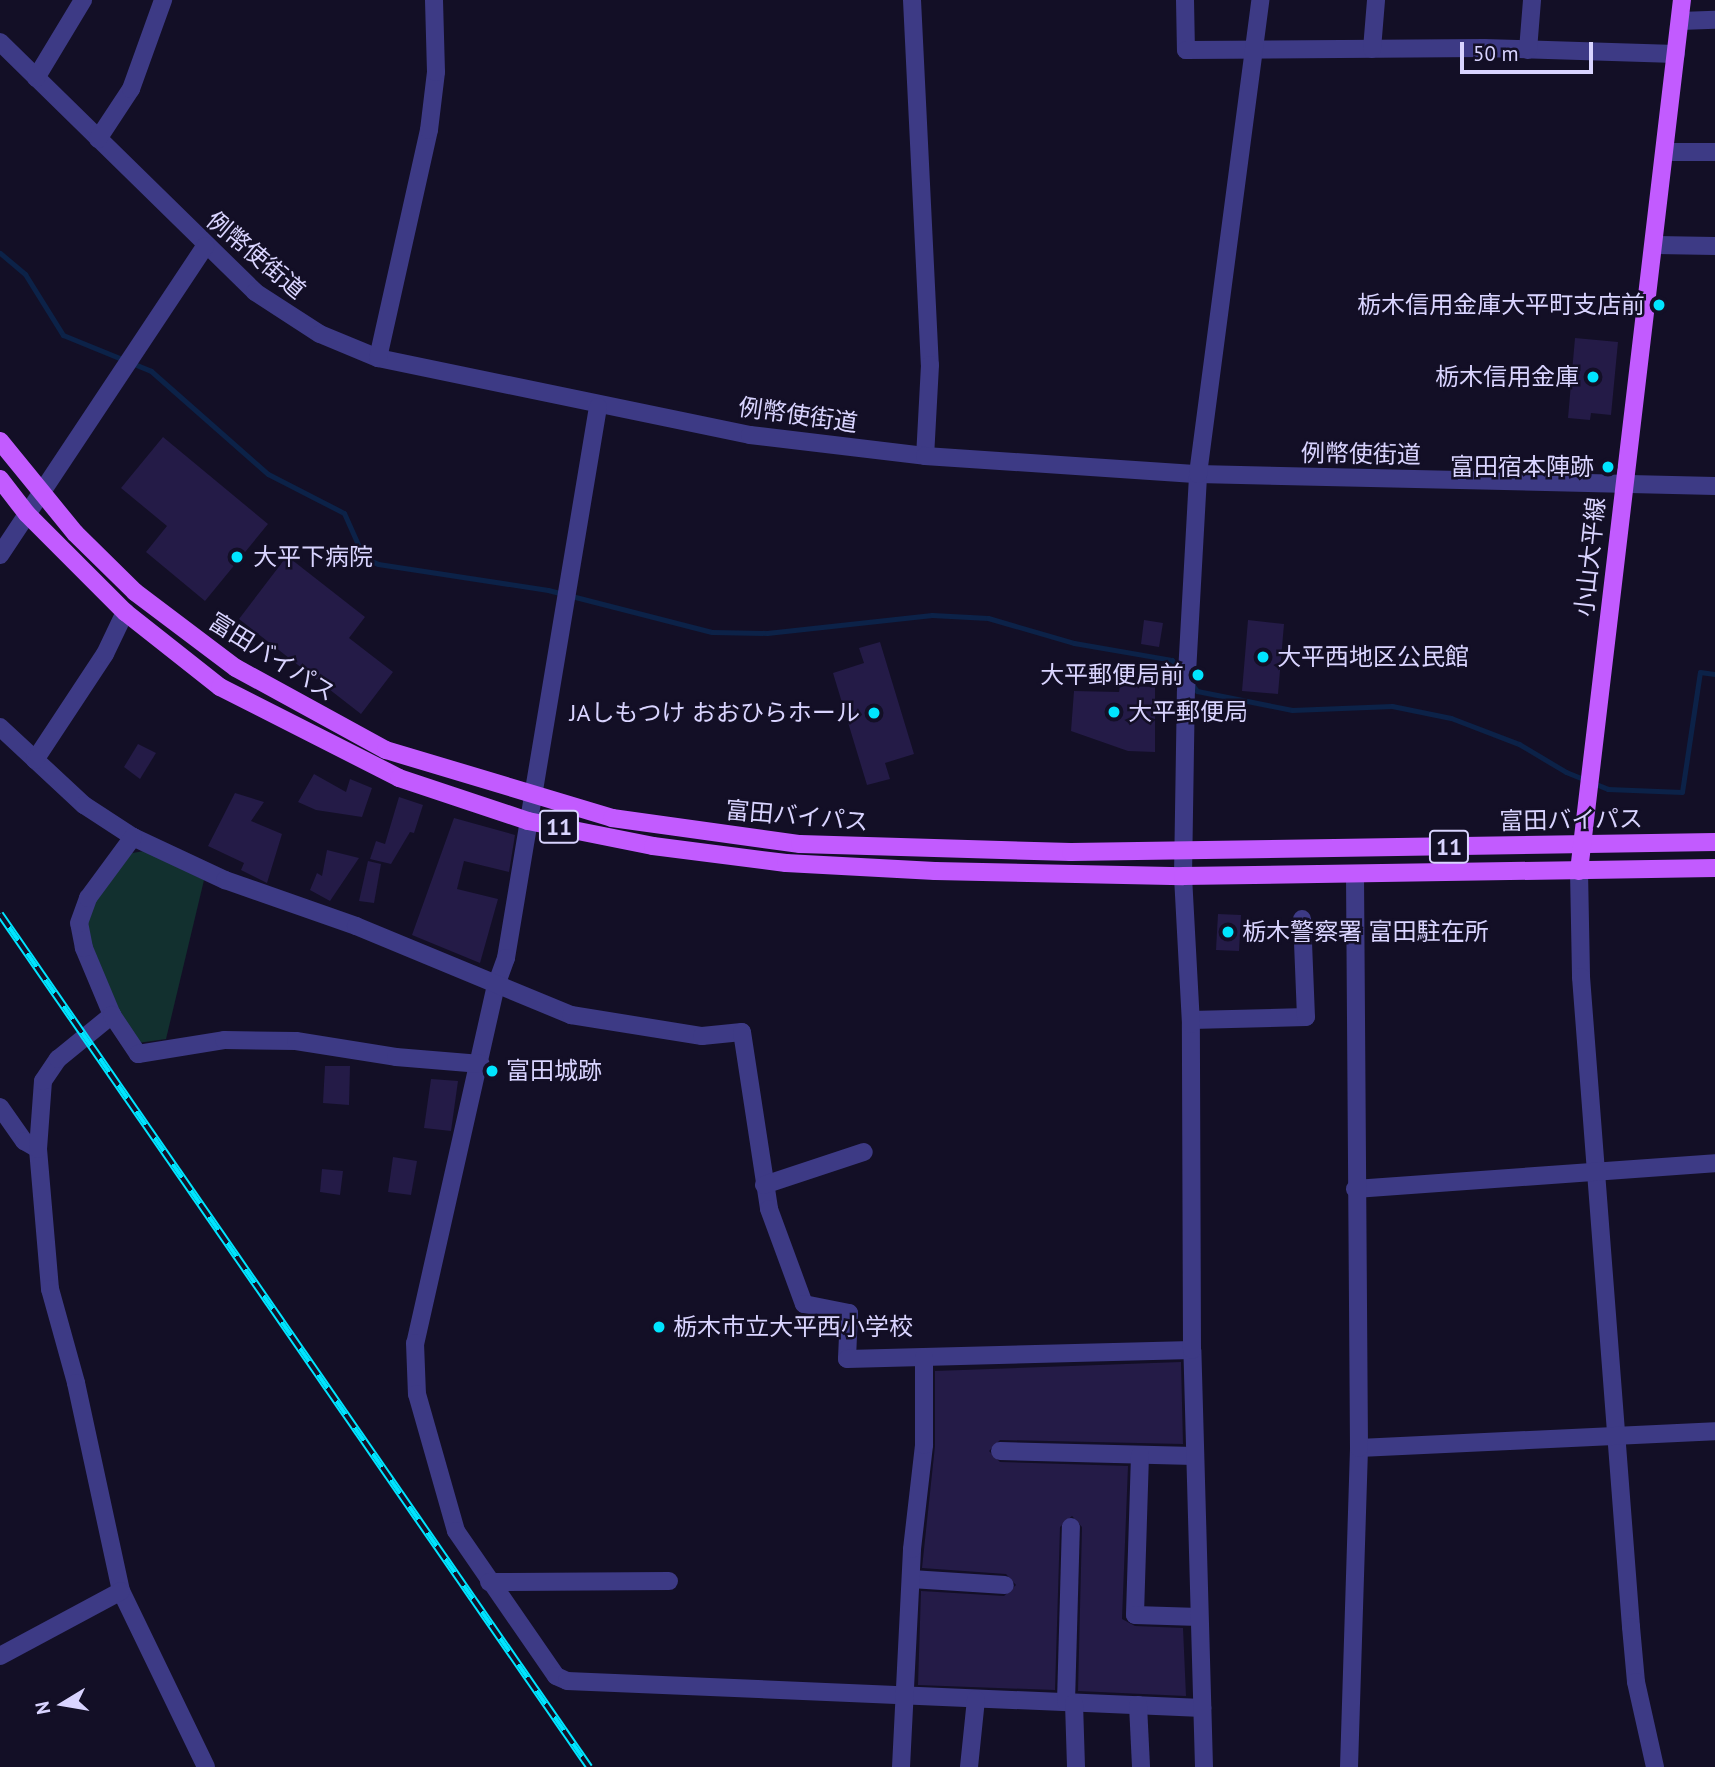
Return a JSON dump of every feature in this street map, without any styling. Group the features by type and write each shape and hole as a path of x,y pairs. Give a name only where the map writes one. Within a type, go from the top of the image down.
{"main road":[{"name":"小山大平線","path":"1580,871 1622,485 1656,245 1682,0"},
{"name":"富田バイパス","path":"0,441 40,492 135,592 236,668 386,750 532,797 660,827 800,844 1071,852 1715,842"},
{"name":"富田バイパス","path":"0,479 27,514 125,612 220,687 330,747 398,778 528,821 653,845 786,863 1059,875 1354,875 1715,868"}],"street":[{"path":"36,78 83,0"},
{"path":"98,139 131,89 163,0"},
{"path":"378,358 429,130 436,72 434,0"},
{"path":"912,0 929,339 925,456"},
{"path":"1185,0 1185,50 1372,48 1676,54"},
{"path":"1204,1767 1192,1350 1191,1020 1183,876 1186,691 1198,474 1260,0"},
{"path":"1372,48 1376,0"},
{"path":"1528,50 1532,0"},
{"path":"1680,21 1715,20"},
{"name":"例幣使街道","path":"0,42 205,246 295,320 378,358 598,407 750,435 925,456 1198,474 1715,486"},
{"path":"1667,152 1715,152"},
{"path":"1656,245 1715,246"},
{"path":"0,555 205,246"},
{"path":"598,407 506,958 496,985 481,1064 415,1343 416,1394 440,1484 456,1531 556,1676 567,1681 767,1686 907,1696 1202,1708"},
{"path":"36,760 105,654 125,612"},
{"path":"0,727 36,760 59,786 133,837 225,880 356,926 571,1015 702,1036 742,1032 764,1185 804,1304 849,1312 847,1359 1192,1350"},
{"path":"133,837 88,898 79,923 84,948 112,1015 138,1054 224,1040 296,1041 396,1057 481,1064"},
{"path":"1580,871 1581,977 1594,1171 1636,1682 1655,1767"},
{"path":"1349,1767 1359,1448 1354,875"},
{"path":"1191,1020 1306,1017 1302,919"},
{"path":"112,1015 58,1059 43,1081 38,1149 50,1289 76,1383 121,1591 206,1767"},
{"path":"0,1107 24,1141 38,1149"},
{"path":"764,1185 864,1152"},
{"path":"1355,1189 1715,1163"},
{"path":"901,1767 907,1696 911,1579 924,1445 924,1357"},
{"path":"1359,1448 1617,1438 1715,1430"},
{"path":"1000,1451 1194,1456"},
{"path":"1140,1455 1135,1615 1199,1617"},
{"path":"1071,1527 1070,1703 1076,1767"},
{"path":"911,1579 1005,1585"},
{"path":"489,1582 669,1581"},
{"path":"0,1656 121,1591"},
{"path":"969,1767 976,1699"},
{"path":"1138,1705 1141,1767"}],"green space":[{"path":"144,851 204,880 166,1039 138,1043 116,1010 84,924 91,901 127,854"}],"building":[{"name":"栃木信用金庫","path":"1575,338 1618,342 1611,415 1591,413 1590,420 1568,418"},
{"path":"163,437 268,524 205,601 146,552 167,526 121,488"},
{"path":"287,556 365,617 349,638 393,672 361,714 239,619"},
{"path":"1144,620 1163,623 1159,647 1141,644"},
{"name":"大平西地区公民館","path":"1248,620 1284,624 1278,694 1242,691"},
{"name":"JAしもつけ おおひらホール","path":"880,642 914,754 885,763 890,779 867,785 833,673 864,663 859,648"},
{"name":"大平郵便局","path":"1120,686 1155,687 1155,752 1128,751 1071,731 1074,691 1119,692"},
{"path":"138,744 156,753 140,779 124,767"},
{"path":"314,774 346,792 350,779 372,788 362,817 316,810 298,802"},
{"path":"235,793 264,802 251,821 282,834 267,883 241,870 244,863 208,846"},
{"path":"399,797 423,805 414,833 410,832 391,864 370,859 376,841 385,844"},
{"path":"454,818 515,835 509,872 464,861 457,889 498,899 480,963 412,935"},
{"path":"327,850 359,858 330,901 310,890 317,873 322,876"},
{"path":"368,861 381,864 374,903 359,901"},
{"name":"栃木警察署 富田駐在所","path":"1218,914 1241,915 1239,951 1216,950"},
{"path":"325,1066 350,1066 349,1105 323,1103"},
{"path":"431,1079 458,1081 451,1131 424,1128"},
{"path":"393,1157 417,1161 411,1195 388,1192"},
{"path":"322,1169 343,1171 340,1195 320,1192"},
{"path":"1181,1362 1183,1444 1000,1440 989,1451 1000,1462 1128,1466 1122,1619 1135,1626 1183,1628 1186,1696 1078,1691 1082,1527 1072,1516 1060,1527 1055,1690 918,1685 921,1591 1004,1596 1016,1585 1006,1574 922,1568 935,1446 935,1371"}],"waterway":[{"path":"0,253 25,274 63,335 151,371 268,474 344,513 364,558 378,564 548,590 712,632 767,633 932,615 988,618 1074,643 1172,660 1183,673"},
{"path":"1191,683 1197,691 1292,710 1392,706 1451,718 1519,744 1566,772 1608,789 1682,792 1700,672 1715,674"}],"railway":[{"path":"0,914 589,1767"}],"place":[{"name":"栃木信用金庫大平町支店前","path":"1659,305"},
{"name":"栃木信用金庫","path":"1593,377"},
{"name":"富田宿本陣跡","path":"1608,467"},
{"name":"大平下病院","path":"237,557"},
{"name":"大平西地区公民館","path":"1263,657"},
{"name":"大平郵便局前","path":"1198,675"},
{"name":"大平郵便局","path":"1114,712"},
{"name":"JAしもつけ おおひらホール","path":"874,713"},
{"name":"栃木警察署 富田駐在所","path":"1228,932"},
{"name":"富田城跡","path":"492,1071"},
{"name":"栃木市立大平西小学校","path":"659,1327"}]}
